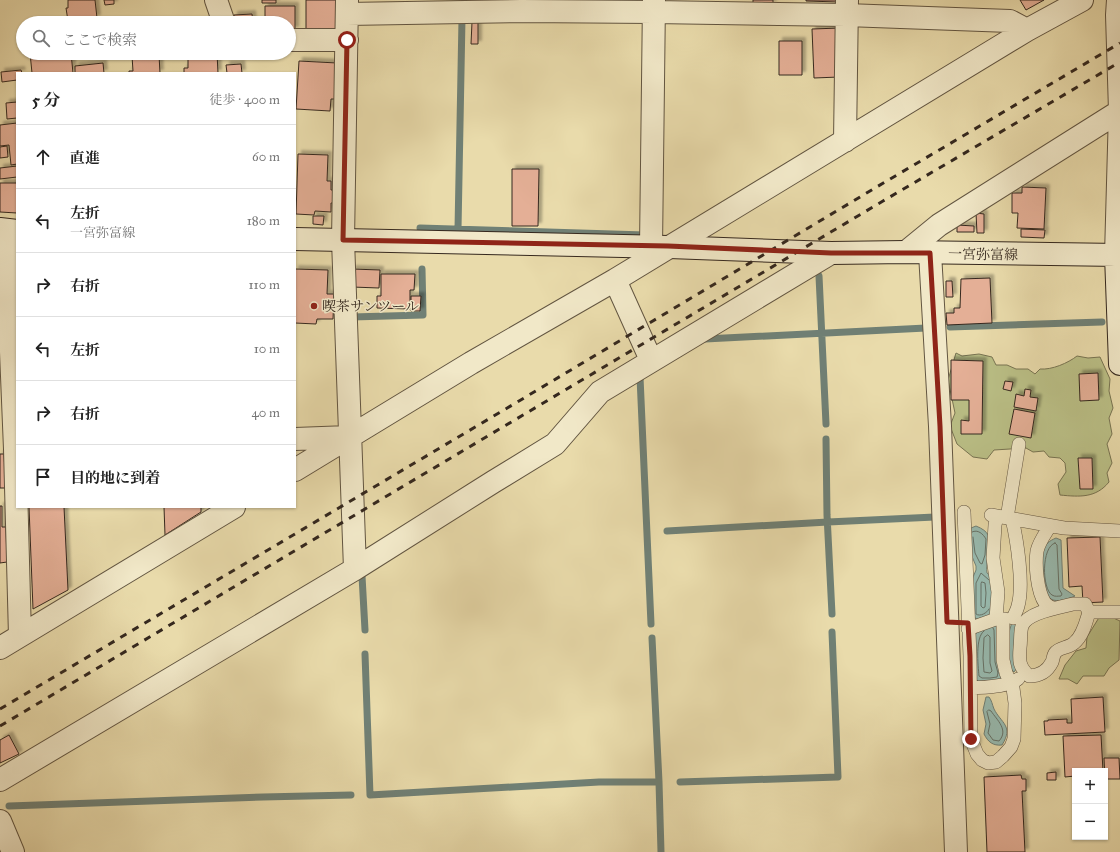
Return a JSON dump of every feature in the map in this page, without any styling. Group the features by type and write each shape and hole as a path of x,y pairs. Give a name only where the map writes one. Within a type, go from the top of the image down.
{"street":[{"path":"216,0 222,16"},
{"path":"296,469 471,363 615,280 660,247 845,141 1027,30 1082,0"},
{"path":"1118,0 1117,15 1120,111 1118,255 1120,364"},
{"path":"355,569 343,240 347,7 521,5 846,8 1010,21 1027,30"},
{"path":"654,6 660,247"},
{"path":"845,141 846,8"},
{"path":"296,40 347,40"},
{"path":"906,252 939,225 1120,111"},
{"path":"8,230 11,449 20,636"},
{"name":"一宮弥富線","path":"296,239 660,247 831,253 906,252 1118,255"},
{"path":"0,780 355,569 555,444 600,392 831,253"},
{"path":"930,253 940,426 961,624 956,852"},
{"path":"615,280 651,360"},
{"path":"296,439 350,437"},
{"path":"0,648 232,508"},
{"path":"0,821 14,852"}],"lane":[{"path":"964,512 961,624 971,688 971,732 973,747 982,760 988,763 996,762 1011,747 1014,739 1015,703 1013,688 1006,673 1003,660 1004,618 998,592 993,558 995,525 1002,517 1019,444"},
{"path":"1002,517 1015,530 1020,590 1018,605 1004,618"},
{"path":"1002,517 1064,528 1120,531"},
{"path":"1050,526 1037,550 1036,566 1041,594 1046,604 1053,608"},
{"path":"1073,604 1085,604 1089,612 1079,637 1074,644 1062,648 1055,653 1046,670 1038,676 1029,676 1022,669 1020,656 1022,625 1030,617 1053,608 1073,604"},
{"path":"1089,612 1120,612"},
{"path":"961,624 1018,617 1027,620"},
{"path":"971,688 990,687 1011,683 1025,672"}],"green space":[{"path":"956,353 962,356 979,354 992,357 996,365 1007,365 1016,369 1028,369 1035,374 1040,369 1060,366 1077,356 1088,358 1100,357 1110,379 1109,391 1113,408 1109,418 1112,434 1107,444 1112,463 1107,473 1109,482 1093,494 1081,496 1060,495 1058,484 1066,472 1065,463 1060,458 1049,457 1044,451 1033,452 1026,448 994,450 987,459 973,457 957,444 950,426 955,413 948,380"},
{"path":"1100,616 1109,616 1120,621 1119,660 1109,668 1104,676 1083,676 1077,684 1068,679 1059,679 1065,665 1076,651 1086,648 1087,637"}],"water":[{"path":"976,526 984,530 990,541 987,573 991,576 993,613 977,619 973,617 971,582 976,566 971,554 971,528"},
{"path":"1056,538 1061,540 1063,588 1075,596 1059,601 1050,598 1047,594 1045,589 1042,562 1042,553 1045,546"},
{"path":"1012,622 1018,629 1017,668 1014,672 1010,668 1008,636"},
{"path":"998,624 1003,674 1000,680 979,682 975,678 975,635 979,630"},
{"path":"986,697 990,698 994,709 1007,729 1002,745 991,743 984,734 986,724 983,710"}],"building":[{"path":"68,0 95,0 97,16 67,16 66,8 68,8"},
{"path":"104,0 114,0 114,4 105,5"},
{"path":"262,0 276,0 276,3 262,3"},
{"path":"306,0 337,0 337,31 306,31"},
{"path":"753,0 773,0 773,4 753,3"},
{"path":"839,0 839,2 806,1"},
{"path":"1020,0 1044,0 1026,10"},
{"path":"265,6 295,6 295,16 265,16"},
{"path":"252,14 252,16 234,16"},
{"path":"472,22 478,22 478,44 471,44"},
{"path":"840,28 839,77 814,78 812,29"},
{"path":"779,41 802,41 802,75 779,75"},
{"path":"31,60 72,60 73,72 32,72"},
{"path":"132,60 159,60 160,72 129,72 133,71"},
{"path":"188,60 217,60 218,72 184,72 184,68 188,68"},
{"path":"299,61 337,63 336,99 331,99 330,111 296,109"},
{"path":"103,63 104,72 75,72 75,66"},
{"path":"241,64 242,72 227,72 226,65"},
{"path":"21,70 22,72 16,72 16,80 2,82 1,72"},
{"path":"16,102 16,118 7,119 6,103"},
{"path":"16,123 16,164 11,165 9,145 0,146 0,125"},
{"path":"7,146 8,157 0,158 0,147"},
{"path":"298,154 328,155 327,181 331,181 331,190 335,190 334,203 331,203 331,212 315,211 314,215 296,214"},
{"path":"16,166 16,177 0,179 0,168"},
{"path":"512,169 539,169 538,226 512,226"},
{"path":"0,183 16,183 16,213 0,212"},
{"path":"1022,187 1046,188 1044,229 1017,228 1018,213 1012,213 1012,193 1022,193"},
{"path":"976,213 984,214 984,233 977,233"},
{"path":"313,216 324,216 323,225 313,224"},
{"path":"957,225 974,226 974,232 957,232"},
{"path":"1021,229 1045,230 1044,238 1021,237"},
{"name":"喫茶サンツール","path":"296,269 328,270 327,294 334,294 333,319 317,319 316,324 296,323"},
{"path":"352,269 380,270 379,288 352,287"},
{"path":"381,274 415,274 414,290 410,290 410,309 377,308 377,296 381,296"},
{"path":"990,278 992,323 947,325 946,313 954,313 954,308 960,308 961,279"},
{"path":"946,281 952,281 953,297 946,297"},
{"path":"411,296 421,296 420,311 411,311"},
{"path":"951,360 983,361 982,434 961,434 961,420 969,421 969,400 951,400"},
{"path":"1098,373 1099,400 1080,401 1079,374"},
{"path":"1005,381 1013,382 1011,391 1003,389"},
{"path":"1025,389 1031,390 1030,397 1038,398 1036,411 1014,407 1016,394 1024,396"},
{"path":"1014,409 1035,413 1031,438 1009,434"},
{"path":"0,454 4,454 6,488 0,488"},
{"path":"1078,458 1092,458 1093,489 1080,489"},
{"path":"0,506 2,506 2,527 6,527 7,562 0,563"},
{"path":"29,508 64,508 68,590 33,609"},
{"path":"164,508 201,508 201,512 165,535"},
{"path":"1100,537 1103,602 1083,603 1082,586 1069,587 1067,538"},
{"path":"1103,697 1105,732 1045,735 1044,721 1067,719 1067,723 1072,723 1071,699"},
{"path":"9,735 19,754 0,763 0,740"},
{"path":"1101,735 1103,768 1072,768 1072,776 1065,777 1063,736"},
{"path":"1104,758 1119,758 1120,779 1108,779 1108,768 1104,768"},
{"path":"1056,772 1056,780 1047,780 1047,773"},
{"path":"1021,775 1022,779 1026,779 1026,791 1022,791 1025,852 987,852 984,777"}],"waterway":[{"path":"458,229 462,19"},
{"path":"420,228 645,235"},
{"path":"352,321 352,317 423,315 422,269"},
{"path":"819,276 826,424"},
{"path":"950,327 1102,322"},
{"path":"702,340 926,328"},
{"path":"640,377 651,624"},
{"path":"826,439 827,515 832,614"},
{"path":"667,531 935,517"},
{"path":"362,576 365,630"},
{"path":"680,782 838,777 832,632"},
{"path":"652,638 661,852"},
{"path":"365,654 370,795 599,782 659,782"},
{"path":"9,806 351,795"}],"railway":[{"path":"0,709 1120,43"},
{"path":"0,726 883,201 1120,62"}],"place":[{"name":"喫茶サンツール","path":"314,306"}],"route":[{"path":"347,40 343,240 651,247 668,246 831,253 930,253 940,426 947,622 968,623 971,739"}]}
